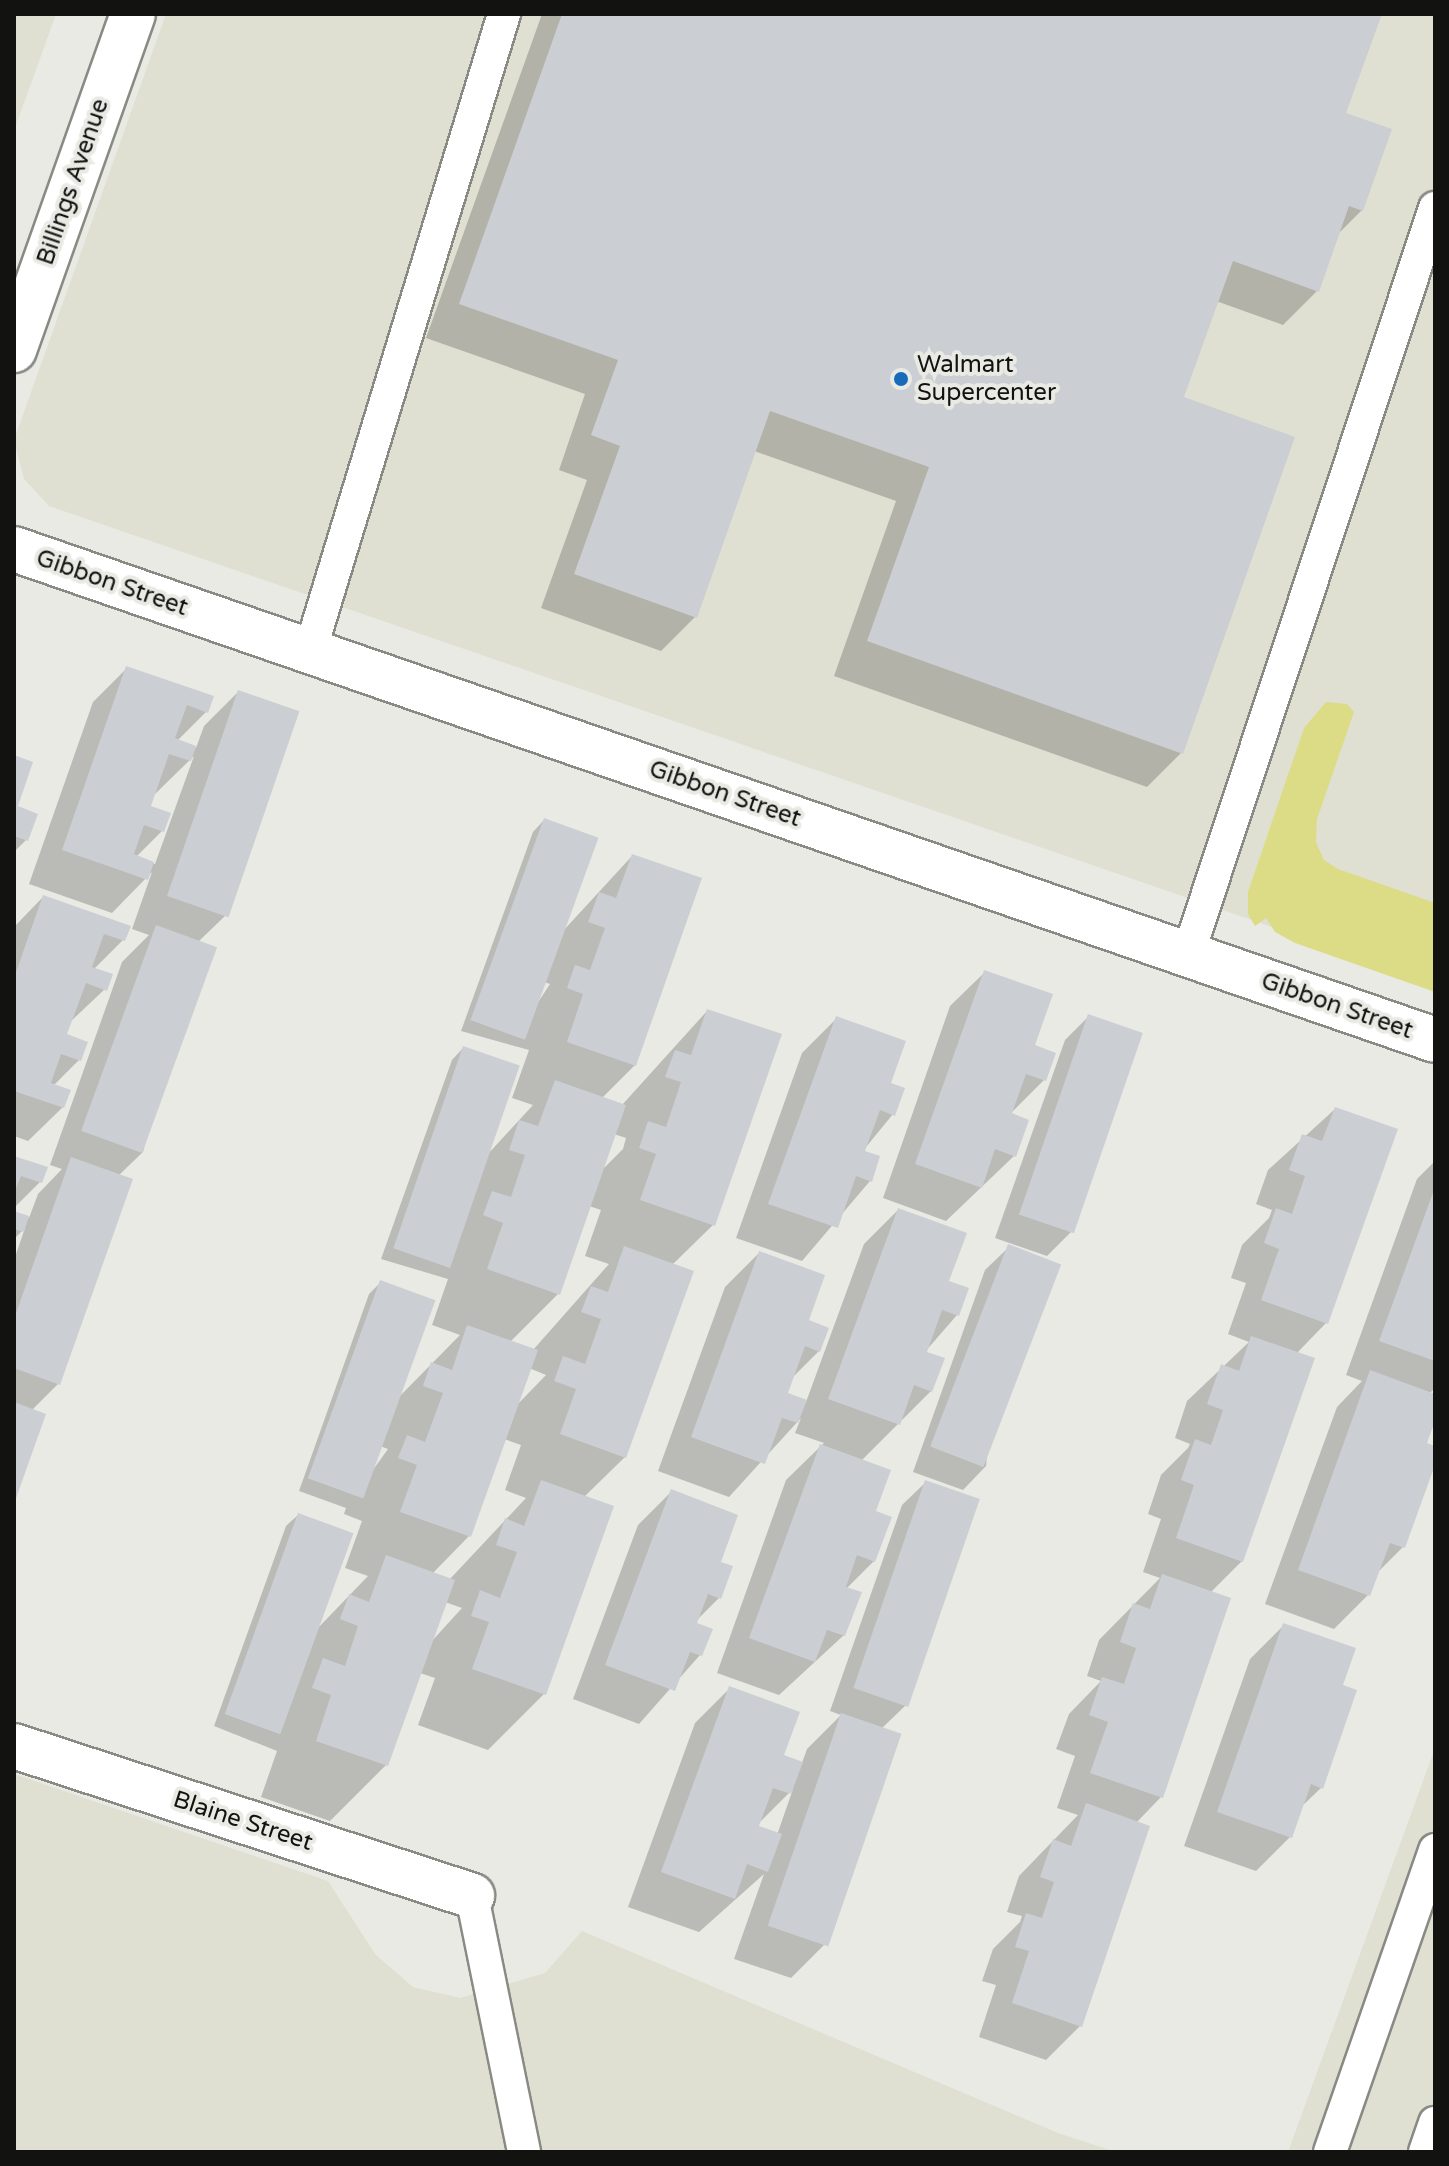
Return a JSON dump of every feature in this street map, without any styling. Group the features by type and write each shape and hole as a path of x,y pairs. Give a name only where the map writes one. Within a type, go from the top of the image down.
{"street":[{"name":"Billings Avenue","path":"14,350 133,14"},
{"name":"Gibbon Street","path":"14,549 1435,1040"},
{"name":"Blaine Street","path":"14,1746 472,1896"}],"lane":[{"path":"310,651 504,14"},
{"path":"1188,954 1435,208"},
{"path":"1330,2152 1435,1850"},
{"path":"472,1896 524,2152"},
{"path":"1425,2152 1435,2123"}],"shaded area":[{"path":"14,14 56,14 14,131"},
{"path":"166,14 1435,14 1435,983 49,506 24,479 14,440"},
{"path":"1326,702 1347,704 1354,712 1317,819 1316,842 1324,860 1338,869 1435,903 1435,992 1295,943 1275,932 1266,918 1255,926 1248,914 1248,892 1304,728"},
{"path":"1435,1748 1435,2152 1288,2152"},
{"path":"14,1774 328,1881 375,1954 413,1987 460,1998 545,1973 582,1931 1058,2133 1116,2152 14,2152"}],"building":[{"name":"Walmart Supercenter","path":"562,14 1382,14 1346,113 1392,129 1363,211 1349,206 1319,292 1233,261 1184,397 1295,437 1183,754 867,641 929,467 770,411 697,618 574,574 620,446 591,435 618,360 459,304"},
{"path":"126,666 214,696 208,713 187,705 175,738 196,746 191,761 169,754 151,806 171,813 164,832 144,825 134,854 154,862 148,880 62,850"},
{"path":"238,690 299,711 228,917 167,896"},
{"path":"14,755 33,762 18,806 38,814 28,841 14,836"},
{"path":"544,818 599,838 525,1040 470,1020"},
{"path":"632,854 702,878 636,1066 567,1042 583,994 567,988 575,965 590,970 605,928 588,922 599,892 616,898"},
{"path":"43,895 131,926 125,941 104,934 92,967 113,974 107,991 86,983 67,1034 88,1042 81,1061 61,1054 51,1083 71,1090 64,1108 14,1091 14,978"},
{"path":"156,925 217,947 142,1153 81,1131"},
{"path":"984,970 1053,994 1035,1045 1056,1053 1046,1081 1026,1074 1012,1113 1029,1120 1016,1157 995,1149 982,1188 915,1164"},
{"path":"707,1009 782,1034 715,1226 640,1200 656,1154 639,1148 648,1121 666,1127 681,1082 665,1077 675,1050 691,1055"},
{"path":"1088,1014 1143,1033 1074,1233 1019,1214"},
{"path":"836,1016 906,1041 891,1083 905,1088 895,1116 880,1110 865,1151 880,1156 872,1182 856,1176 838,1228 768,1204"},
{"path":"463,1046 520,1066 450,1268 393,1248"},
{"path":"555,1080 626,1105 560,1295 487,1269 503,1223 483,1215 492,1191 511,1197 525,1155 509,1150 519,1120 538,1126"},
{"path":"1335,1107 1398,1129 1328,1324 1261,1300 1279,1249 1264,1243 1276,1208 1292,1214 1305,1176 1289,1170 1302,1134 1322,1141"},
{"path":"14,1156 48,1167 42,1183 21,1176 14,1193"},
{"path":"71,1157 133,1179 60,1385 14,1368 14,1319"},
{"path":"1435,1187 1435,1361 1379,1341"},
{"path":"898,1208 967,1233 949,1281 969,1288 959,1316 942,1310 927,1352 945,1358 932,1392 914,1385 900,1425 828,1399"},
{"path":"14,1211 29,1216 24,1232 14,1229"},
{"path":"1008,1244 1061,1264 983,1467 930,1447"},
{"path":"624,1246 694,1271 626,1458 560,1434 576,1389 554,1381 563,1356 585,1364 601,1319 581,1312 591,1286 608,1292"},
{"path":"759,1251 825,1275 809,1320 829,1328 820,1352 805,1346 788,1393 807,1400 798,1423 782,1418 765,1464 691,1437"},
{"path":"380,1280 435,1300 363,1498 308,1478"},
{"path":"467,1325 538,1350 471,1537 400,1512 417,1465 398,1458 407,1435 425,1442 443,1393 423,1386 431,1362 452,1370"},
{"path":"1251,1336 1315,1358 1243,1562 1176,1538 1194,1485 1181,1480 1195,1439 1211,1445 1223,1410 1207,1404 1221,1364 1239,1371"},
{"path":"1370,1370 1435,1394 1435,1421 1427,1443 1435,1446 1435,1465 1405,1548 1390,1543 1370,1596 1298,1570"},
{"path":"14,1402 46,1414 14,1504"},
{"path":"820,1444 891,1470 876,1511 892,1517 875,1562 857,1555 846,1587 862,1592 845,1636 827,1630 815,1662 749,1638"},
{"path":"541,1480 614,1506 546,1695 472,1669 489,1622 471,1616 480,1590 500,1598 517,1552 496,1545 505,1518 524,1526"},
{"path":"925,1480 980,1499 908,1707 853,1688"},
{"path":"671,1489 738,1515 721,1562 733,1566 721,1599 708,1594 697,1623 713,1629 702,1656 690,1652 675,1691 605,1665"},
{"path":"298,1513 353,1533 280,1734 225,1714"},
{"path":"386,1555 455,1580 388,1766 316,1741 331,1695 312,1688 323,1658 345,1666 358,1626 340,1619 349,1594 369,1602"},
{"path":"1162,1574 1231,1598 1163,1798 1090,1773 1108,1722 1089,1715 1102,1677 1124,1684 1136,1648 1120,1642 1133,1603 1150,1609"},
{"path":"1283,1623 1356,1648 1343,1685 1357,1690 1323,1789 1311,1784 1292,1838 1217,1812"},
{"path":"729,1686 800,1712 784,1755 803,1762 791,1794 773,1788 759,1826 782,1834 768,1872 747,1864 735,1899 661,1872"},
{"path":"841,1713 902,1734 828,1947 768,1926"},
{"path":"1086,1803 1150,1826 1082,2027 1012,2003 1029,1951 1015,1947 1026,1913 1042,1918 1054,1882 1040,1877 1053,1839 1071,1846"}],"place":[{"name":"Walmart Supercenter","path":"901,379"}]}
